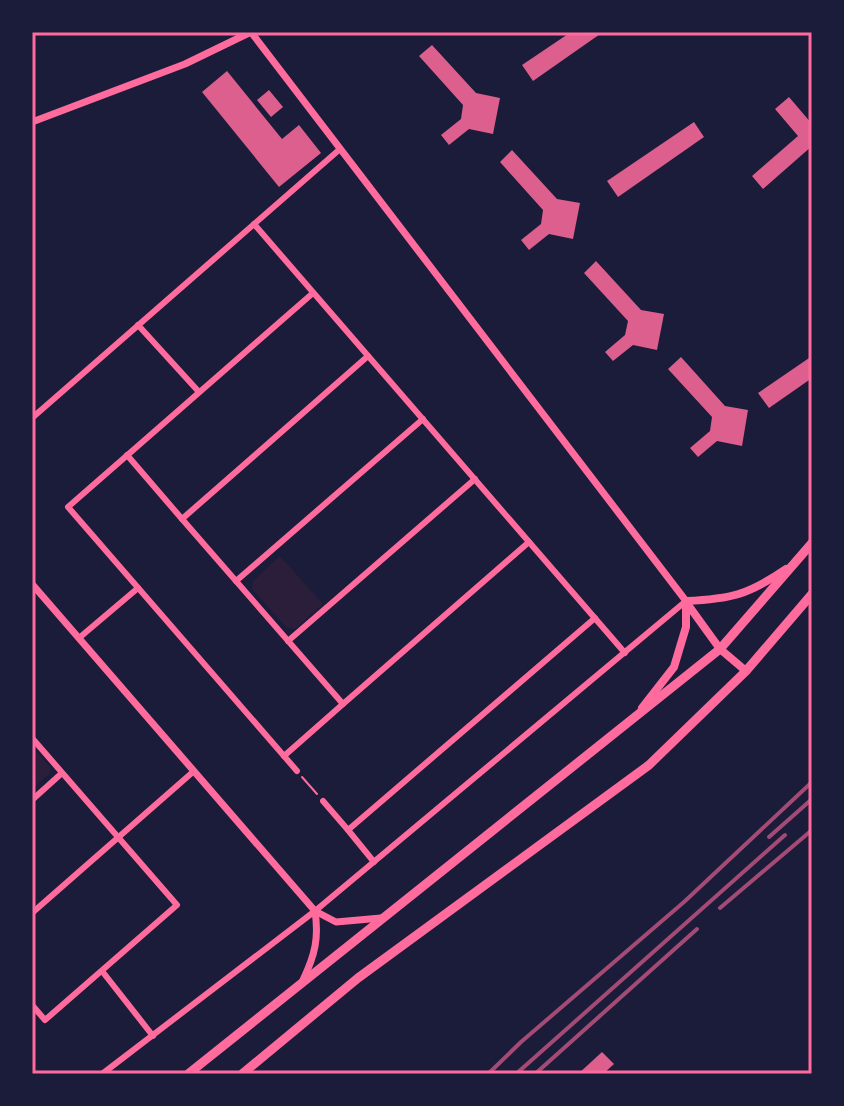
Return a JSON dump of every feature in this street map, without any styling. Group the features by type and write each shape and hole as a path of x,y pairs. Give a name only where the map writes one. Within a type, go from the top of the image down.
{"main road":[{"path":"188,1074 720,649 812,543"},
{"path":"686,601 725,599 757,589 793,564"},
{"path":"242,1074 358,978 649,765 746,671 812,594"},
{"path":"686,601 720,649 746,671"},
{"path":"637,716 674,667 686,627 686,601"}],"street":[{"path":"32,122 185,64 251,32 686,601 315,911 102,1074"},
{"path":"32,418 340,149"},
{"path":"254,224 625,653"},
{"path":"297,771 68,507 313,293"},
{"path":"138,325 199,392"},
{"path":"182,519 368,356"},
{"path":"236,581 423,419"},
{"path":"127,455 343,704"},
{"path":"288,641 475,479"},
{"path":"284,756 529,542"},
{"path":"32,584 315,911 336,922 383,917"},
{"path":"79,638 138,588"},
{"path":"348,830 595,618"},
{"path":"32,738 177,905 45,1020 32,1005"},
{"path":"32,913 194,771"},
{"path":"32,800 62,773"},
{"path":"323,801 374,862"},
{"path":"303,980 319,935 315,911"},
{"path":"102,971 153,1036"}],"path":[{"path":"297,771 323,801"}],"shaded area":[{"path":"280,556 323,604 295,629 287,628 252,589 253,581"},
{"path":"32,746 50,767 50,773 32,789"}],"building":[{"path":"571,32 603,32 533,81 522,65"},
{"path":"432,45 476,93 500,98 493,134 469,129 449,145 441,135 461,119 463,105 419,56"},
{"path":"227,71 282,139 299,125 321,153 279,187 202,92"},
{"path":"269,90 283,107 271,117 257,100"},
{"path":"789,97 812,124 812,146 763,189 752,176 798,136 775,109"},
{"path":"694,122 704,137 618,197 607,181"},
{"path":"512,150 557,199 580,203 573,239 549,234 529,250 521,240 541,224 543,210 500,162"},
{"path":"596,261 641,310 664,314 657,350 633,345 613,361 605,352 625,335 628,321 584,273"},
{"path":"812,356 812,378 769,408 758,393"},
{"path":"681,357 725,406 748,410 742,446 717,441 698,457 690,448 710,431 712,417 668,369"},
{"path":"602,1052 614,1064 603,1074 578,1074"}],"railway":[{"path":"488,1074 684,902 812,782"},
{"path":"769,837 812,799"},
{"path":"720,908 812,830"},
{"path":"516,1074 785,835"},
{"path":"535,1074 697,929"}]}
